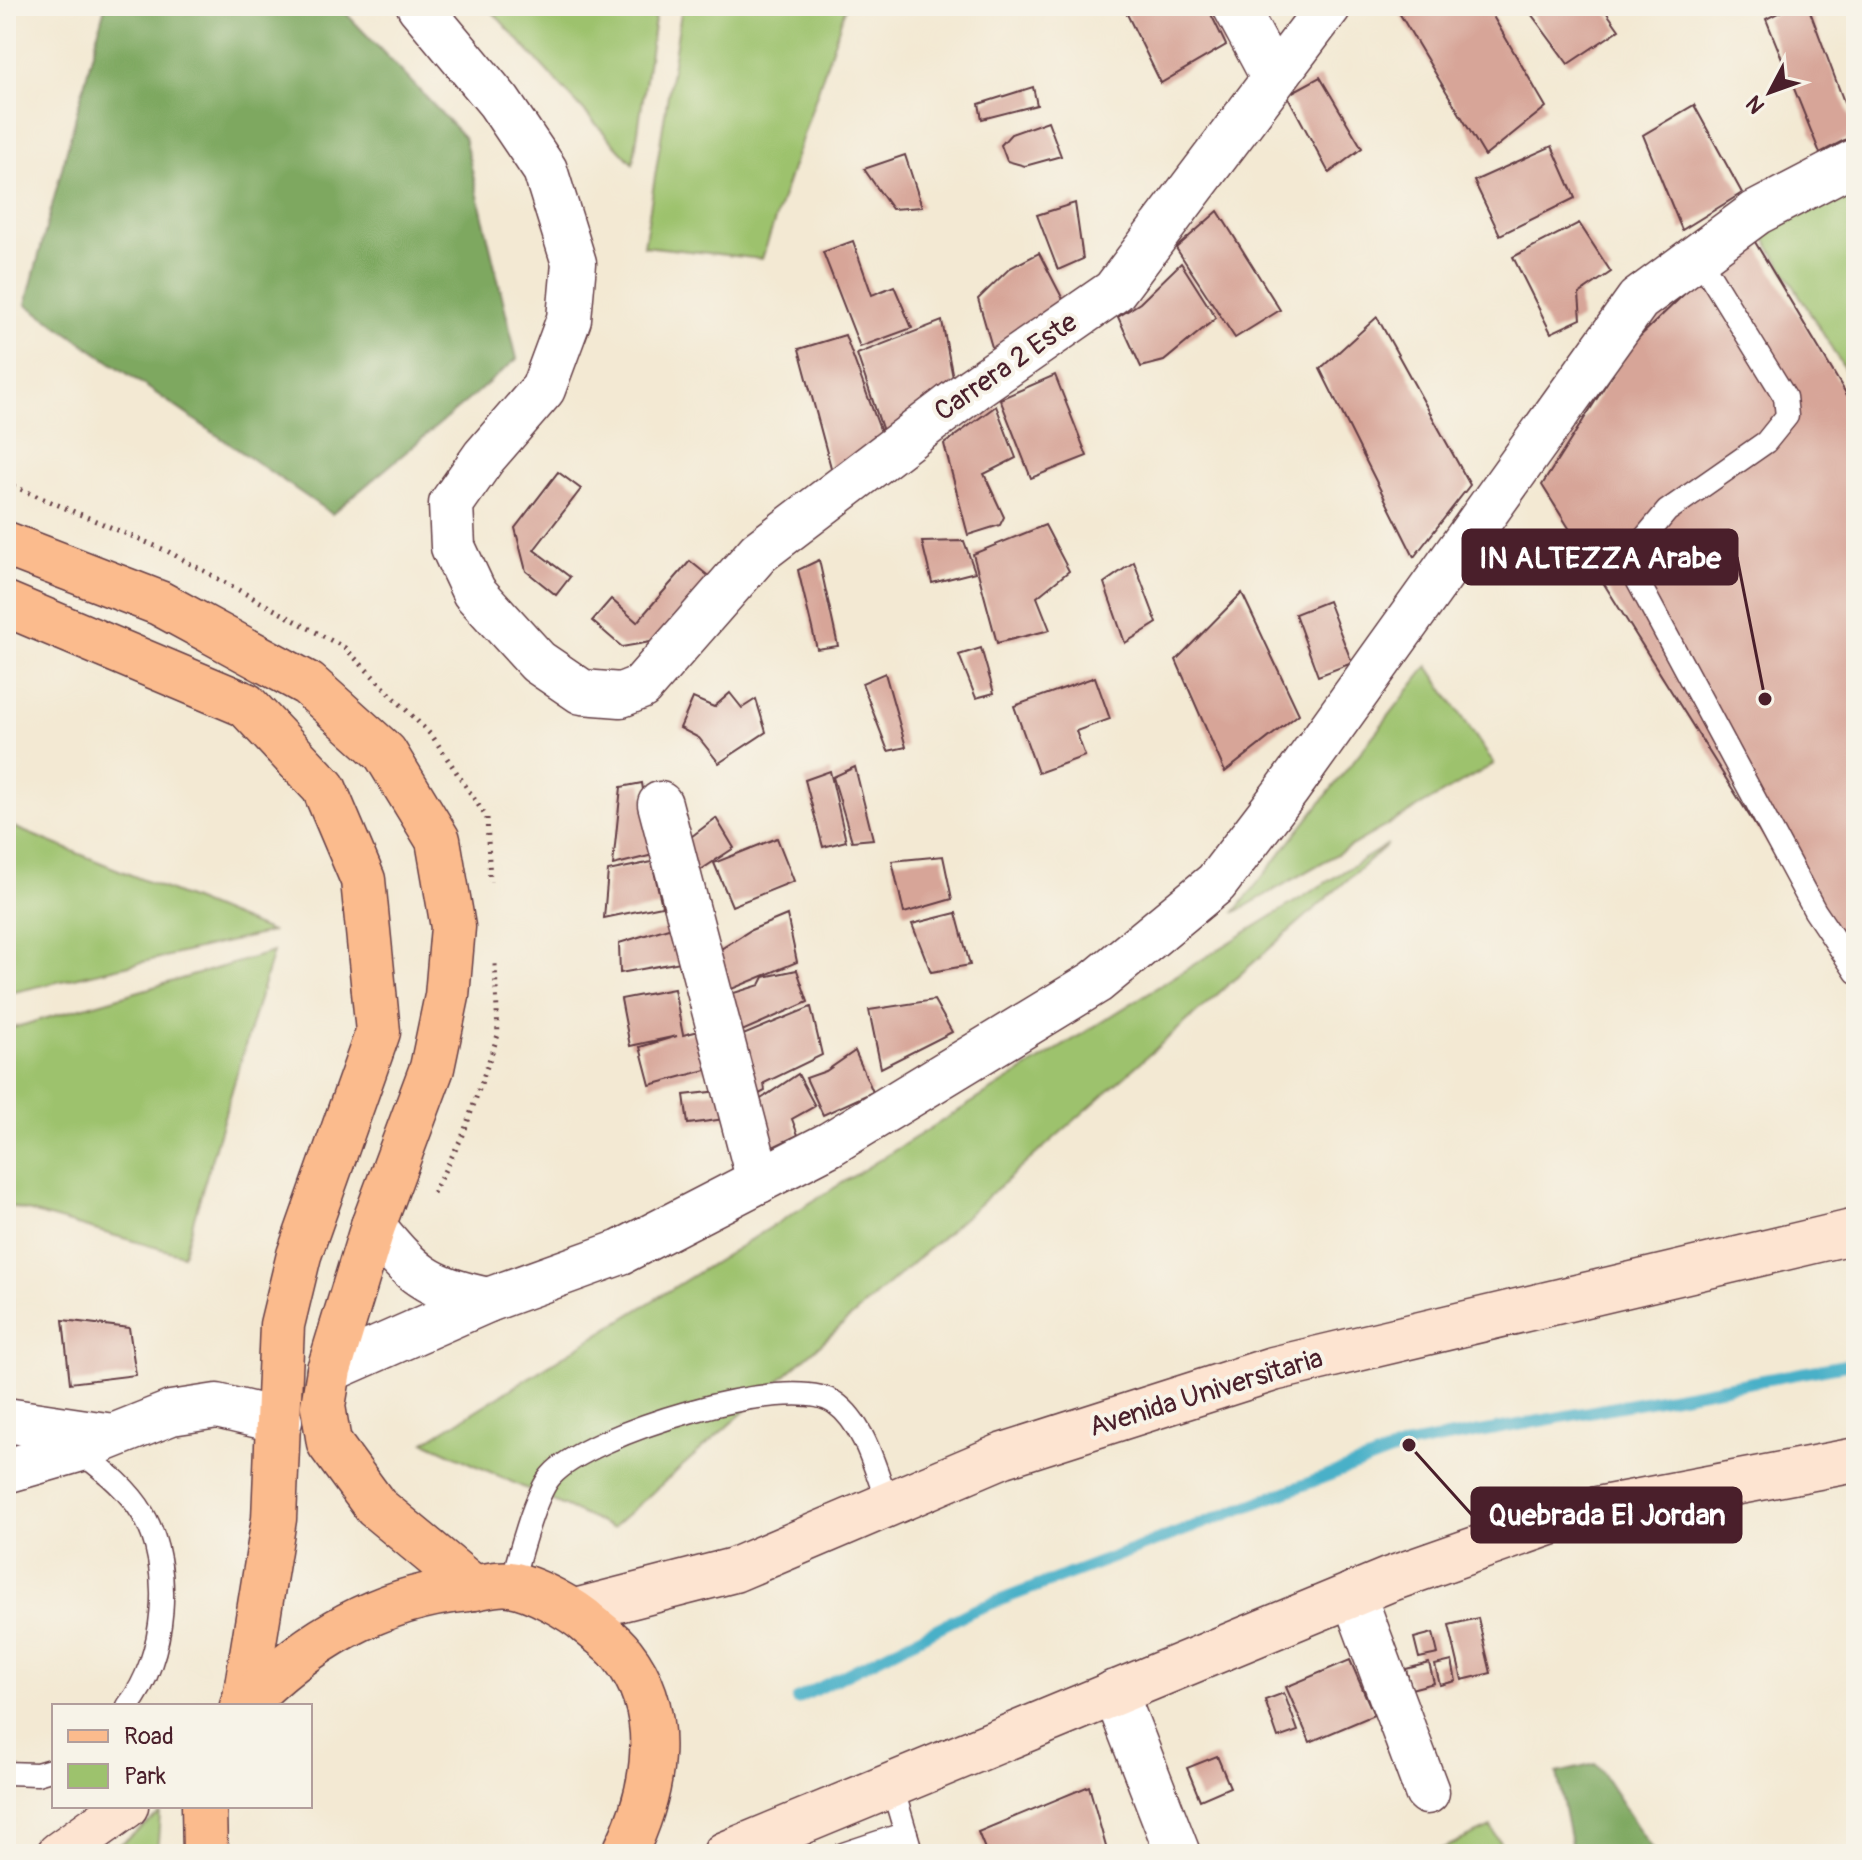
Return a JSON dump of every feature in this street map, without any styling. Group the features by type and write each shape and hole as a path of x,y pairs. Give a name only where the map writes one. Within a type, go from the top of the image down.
{"main road":[{"path":"6,544 159,603 308,684 385,753 438,840 453,927 447,996 432,1068 373,1226 329,1370 323,1406 329,1443 376,1507 492,1586 575,1611 622,1654 649,1708 654,1767 635,1831 624,1854"},
{"path":"6,604 246,705 324,788 363,880 378,1032 299,1255 282,1325 274,1519 243,1704"},
{"name":"Avenida Universitaria","path":"575,1611 734,1570 1004,1455 1273,1369 1856,1231"},
{"path":"725,1854 1353,1594 1581,1512 1856,1460"},
{"path":"244,1704 312,1644 370,1611 435,1592 492,1586"},
{"path":"59,1854 123,1808"},
{"path":"204,1808 205,1854"}],"street":[{"name":"Carrera 2 Este","path":"419,6 499,102 545,170 574,263 569,319 543,389 484,457 451,504 453,547 474,592 538,662 582,692 621,695 641,687 759,552 974,388 1114,291 1329,6"},
{"path":"1235,6 1273,77"},
{"path":"329,1370 488,1300 621,1252 830,1144 1096,982 1216,883 1333,727 1638,300 1756,213 1856,161"},
{"path":"660,804 759,1181"},
{"path":"373,1226 403,1262 442,1290 488,1300"},
{"path":"6,1471 94,1443 171,1413 217,1406 280,1421"},
{"path":"6,1420 94,1443"},
{"path":"1353,1594 1427,1792"},
{"path":"1115,1692 1178,1854"}],"lane":[{"path":"1698,256 1785,397 1787,416 1766,442 1667,511 1637,547 1636,578 1815,911 1856,972"},
{"path":"492,1586 531,1521 550,1476 599,1444 691,1409 809,1393 834,1402 852,1419 888,1504"},
{"path":"94,1443 143,1515 158,1551 162,1630 129,1704"},
{"path":"6,1773 37,1774 52,1770"},
{"path":"843,1854 909,1844 891,1783"}],"green space":[{"path":"105,6 339,6 464,137 517,359 332,514 26,304"},
{"path":"487,6 657,6 633,164"},
{"path":"682,6 846,6 762,259 644,246"},
{"path":"1856,179 1856,388 1758,227"},
{"path":"1428,666 1494,764 1234,913"},
{"path":"6,824 271,932 6,994"},
{"path":"1388,844 612,1528 425,1442"},
{"path":"273,952 183,1255 6,1205 6,1030"},
{"path":"1596,1764 1655,1854 1573,1854 1557,1773"},
{"path":"160,1814 157,1854 107,1854"},
{"path":"1491,1827 1507,1854 1430,1854"}],"building":[{"path":"1123,6 1207,6 1226,45 1161,83"},
{"path":"1395,6 1487,6 1546,107 1485,156"},
{"path":"1538,6 1602,6 1619,30 1568,64 1529,11"},
{"path":"1792,6 1808,6 1856,134 1820,153 1766,19"},
{"path":"1320,77 1362,148 1329,173 1287,95"},
{"path":"1033,87 1037,105 982,119 979,104"},
{"path":"1694,105 1742,193 1682,230 1643,135"},
{"path":"1048,121 1061,156 1025,166 1007,161 1001,145 1011,134"},
{"path":"1552,146 1575,198 1500,235 1474,181"},
{"path":"905,155 922,207 892,209 864,169"},
{"path":"1075,203 1083,259 1058,270 1037,215"},
{"path":"1218,211 1280,310 1235,338 1176,248"},
{"path":"1579,223 1611,272 1579,294 1581,319 1551,333 1513,257"},
{"path":"1749,232 1856,410 1856,986 1542,485 1631,345"},
{"path":"853,241 872,295 894,286 912,328 860,347 823,252"},
{"path":"1039,253 1068,309 994,354 978,299 1010,268"},
{"path":"1181,263 1216,318 1164,361 1141,367 1118,317 1140,303"},
{"path":"1377,317 1470,485 1414,557 1320,369"},
{"path":"942,321 955,388 886,440 857,354"},
{"path":"845,335 882,435 833,475 799,349"},
{"path":"1055,375 1087,456 1031,478 1000,399"},
{"path":"996,406 1016,458 984,474 1004,517 1000,525 968,535 944,444"},
{"path":"558,472 581,489 534,550 570,577 556,595 526,571 515,528"},
{"path":"1045,525 1069,571 1037,597 1050,630 997,643 973,554"},
{"path":"964,541 975,572 932,583 922,542"},
{"path":"819,560 838,646 817,649 798,570"},
{"path":"690,561 711,578 656,641 622,647 592,621 611,599 637,622"},
{"path":"1134,562 1157,623 1125,643 1104,583"},
{"path":"1242,593 1299,714 1225,772 1176,660"},
{"path":"1328,601 1352,663 1318,676 1295,614"},
{"path":"981,648 994,693 976,698 959,655"},
{"path":"885,673 906,747 888,751 862,683"},
{"path":"1095,677 1110,719 1076,731 1085,756 1038,773 1014,706"},
{"path":"730,693 742,708 756,699 766,732 719,763 699,738 680,728 693,698 714,707"},
{"path":"855,767 873,839 852,841 833,777"},
{"path":"830,771 846,841 823,847 805,780"},
{"path":"642,783 653,855 613,865 621,787"},
{"path":"716,818 734,848 693,875 679,846"},
{"path":"777,838 794,881 732,906 714,863"},
{"path":"943,856 952,899 904,913 892,861"},
{"path":"652,862 662,906 604,918 608,871"},
{"path":"956,913 970,965 931,972 912,924"},
{"path":"787,915 797,962 722,993 710,956 751,930"},
{"path":"675,926 686,961 620,973 619,943"},
{"path":"797,970 808,1002 733,1035 721,997 760,985 764,977"},
{"path":"674,989 683,1035 699,1031 710,1069 650,1085 640,1047 677,1036 630,1046 621,999"},
{"path":"934,1000 952,1032 881,1068 869,1010"},
{"path":"811,1007 822,1055 764,1083 765,1091 750,1099 731,1040"},
{"path":"855,1051 873,1092 823,1115 806,1078 826,1071"},
{"path":"798,1074 815,1106 792,1119 798,1135 771,1148 752,1105"},
{"path":"728,1090 732,1118 688,1124 684,1095"},
{"path":"13,1297 13,1388 6,1388 6,1298"},
{"path":"63,1320 129,1328 136,1375 70,1383"},
{"path":"1478,1618 1491,1673 1462,1680 1449,1625"},
{"path":"1433,1633 1438,1654 1419,1658 1414,1638"},
{"path":"1350,1660 1374,1715 1310,1742 1286,1687"},
{"path":"1452,1661 1456,1681 1440,1685 1435,1665"},
{"path":"1429,1663 1434,1683 1411,1689 1406,1669"},
{"path":"1284,1693 1298,1731 1278,1738 1265,1700"},
{"path":"1217,1756 1230,1787 1200,1800 1187,1768"},
{"path":"1089,1786 1108,1854 987,1854 978,1832"}],"waterway":[{"path":"797,1699 972,1611 1409,1445 1856,1363"}],"place":[{"name":"IN ALTEZZA Arabe","path":"1765,699"},
{"name":"Quebrada El Jordan","path":"1409,1445"}]}
